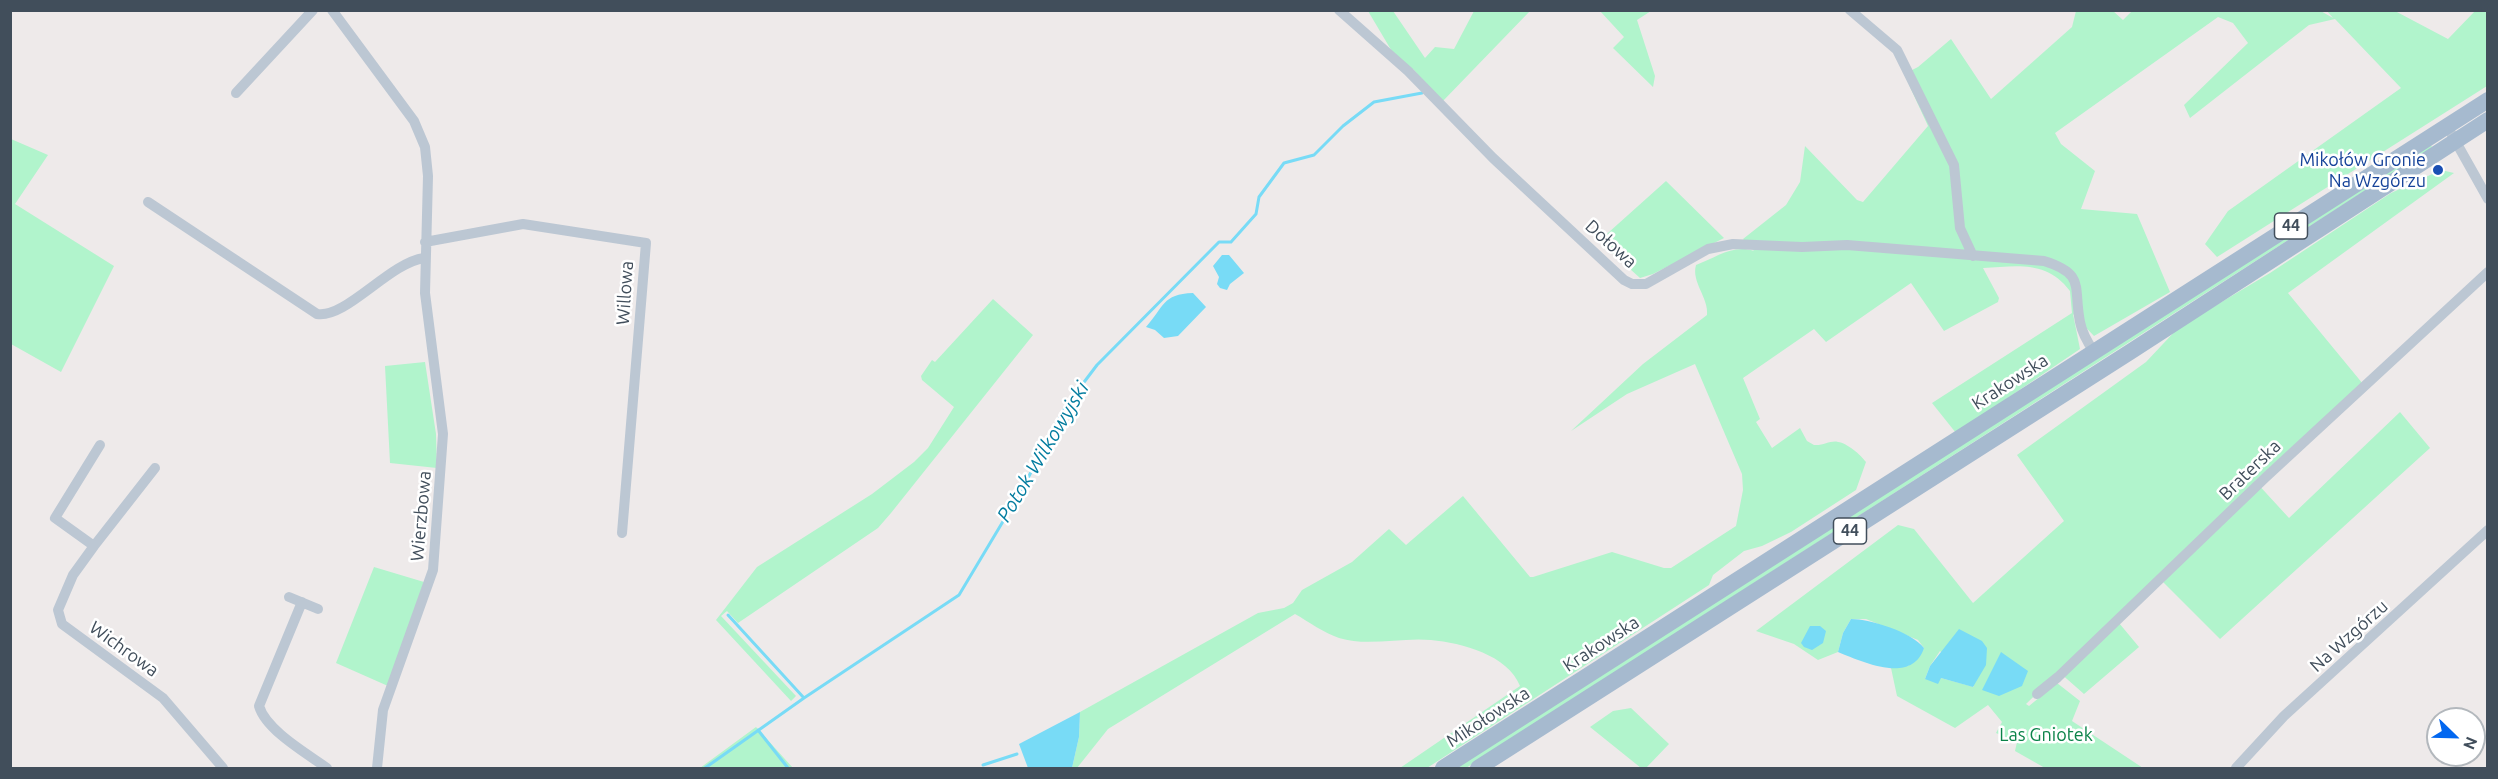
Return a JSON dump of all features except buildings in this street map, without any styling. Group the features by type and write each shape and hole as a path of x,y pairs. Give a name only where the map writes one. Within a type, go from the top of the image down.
{"main road":[{"name":"Krakowska","path":"1554,698 2487,100"},
{"name":"44","path":"2456,140 2487,120"},
{"name":"Mikołowska","path":"1478,768 2130,352 2456,140"},
{"name":"Mikołowska","path":"1443,768 1554,698"}],"street":[{"path":"236,93 313,10"},
{"name":"Wierzbowa","path":"332,10 414,121 425,147 428,176 424,258 425,293 443,434 433,570 384,710 377,768"},
{"name":"Dołowa","path":"1339,10 1408,71 1493,158 1624,280 1632,284 1646,284 1708,249 1733,244 1802,247 1847,245 2044,261 2061,266 2072,274 2077,282 2080,324 2094,352"},
{"path":"1850,10 1897,50 1954,165 1960,228 1973,256"},
{"path":"2447,126 2487,199"},
{"path":"148,202 320,315 334,312 404,264 424,258"},
{"name":"Willowa","path":"425,242 523,224 646,243 622,533"},
{"name":"Braterska","path":"2037,694 2058,677 2265,478 2487,272"},
{"path":"94,546 55,518 100,445"},
{"name":"Wichrowa","path":"155,468 73,575 58,610 62,624 163,698 223,768"},
{"name":"Na Wzgórzu","path":"2236,768 2284,716 2487,530"},
{"path":"289,597 318,609"},
{"path":"302,602 259,706 262,716 271,726 327,768"}],"green space":[{"path":"2133,10 2319,10 2333,18 2327,11 2395,11 2448,39 2475,11 2487,11 2487,86 2217,257 2205,244 2228,211 2401,88 2335,19 2309,25 2190,118 2184,105 2248,43 2233,23 2218,17 2055,133 2061,144 2095,171 2081,209 2137,214 2170,292 2094,336 2073,314 2080,349 1956,433 1932,403 2072,313 2070,291 2051,274 2031,267 1983,268 1999,298 1998,302 1944,331 1911,283 1826,342 1814,329 1743,378 1760,419 1756,422 1772,448 1800,428 1807,441 1814,445 1842,443 1866,462 1856,490 1791,532 1762,546 1744,551 1713,575 1709,585 1427,768 1400,768 1520,686 1514,675 1505,666 1483,652 1456,644 1431,640 1350,641 1328,633 1295,614 1108,729 1077,768 1072,768 1079,737 1080,712 1258,613 1284,608 1293,603 1302,590 1352,562 1389,529 1406,545 1463,496 1530,577 1612,552 1664,568 1671,568 1736,526 1743,490 1742,474 1695,364 1627,394 1571,431 1643,364 1707,315 1696,278 1696,265 1738,249 1754,251 1743,239 1786,205 1800,182 1805,146 1857,200 1863,202 1928,126 1904,74 1918,67 1951,39 1991,99 2072,27 2076,11 2113,11 2123,20"},
{"path":"1368,11 1393,11 1425,58 1435,47 1454,49 1474,11 1530,11 1442,102 1413,69 1406,75"},
{"path":"1600,11 1651,11 1637,20 1655,76 1653,87 1613,48 1624,37"},
{"path":"11,139 48,155 15,204 114,266 61,372 11,344"},
{"path":"2428,145 2432,146 2430,149 1466,768 1455,768"},
{"name":"Las Gniotek","path":"2441,170 2454,173 2288,293 2363,384 2255,481 2289,518 2400,412 2430,448 2220,639 2163,582 2119,623 2139,647 2084,694 2059,672 2026,704 2029,706 2057,683 2080,701 2072,721 2143,768 2045,768 2015,751 2017,742 1996,733 2002,722 1988,705 1955,728 1897,696 1891,668 1908,666 1924,648 1918,640 1866,619 1851,619 1843,633 1838,652 1818,660 1794,644 1756,631 1898,525 1914,529 1973,603 2064,521 2017,455 2146,362 2178,328 2270,273 2391,193","holes":["1940,651 1974,687 1941,678 1925,679"]},
{"path":"1666,181 1724,238 1653,274 1640,278 1599,241"},
{"path":"993,299 1033,335 891,513 878,528 738,623 727,611 721,616 796,696 791,701 716,620 757,567 872,494 914,462 928,448 954,407 922,380 921,376 932,360 935,362"},
{"path":"425,362 436,434 437,468 390,463 385,366"},
{"path":"374,567 424,582 388,686 336,663"},
{"path":"1631,708 1669,744 1646,768 1641,768 1590,727 1613,711"},
{"path":"756,727 793,768 700,768"}],"water":[{"path":"1222,255 1229,255 1244,273 1230,284 1227,290 1220,288 1217,284 1219,277 1213,266"},
{"path":"1193,293 1206,307 1178,336 1164,338 1155,330 1146,327 1169,299"},
{"path":"1851,619 1869,621 1901,632 1924,648 1918,659 1909,666 1898,668 1873,665 1848,656 1838,652 1843,633"},
{"path":"1810,626 1820,626 1826,631 1823,643 1812,650 1801,643"},
{"path":"1959,629 1982,641 1987,648 1986,665 1973,687 1941,678 1938,684 1925,679 1930,666"},
{"path":"2001,652 2028,671 2022,686 1999,696 1982,690"},
{"path":"1080,712 1079,737 1072,768 1028,768 1019,744"}],"waterway":[{"name":"Potok Wilkowyjski","path":"705,768 804,698 959,595 1020,493 1066,406 1097,365 1219,242 1231,242 1256,214 1259,197 1284,163 1314,155 1343,126 1374,102 1422,93"},
{"path":"728,615 804,698"},
{"path":"758,730 788,768"},
{"path":"983,765 1017,754"}],"place":[{"name":"Mikołów Gronie Na Wzgórzu","path":"2438,170"}]}
